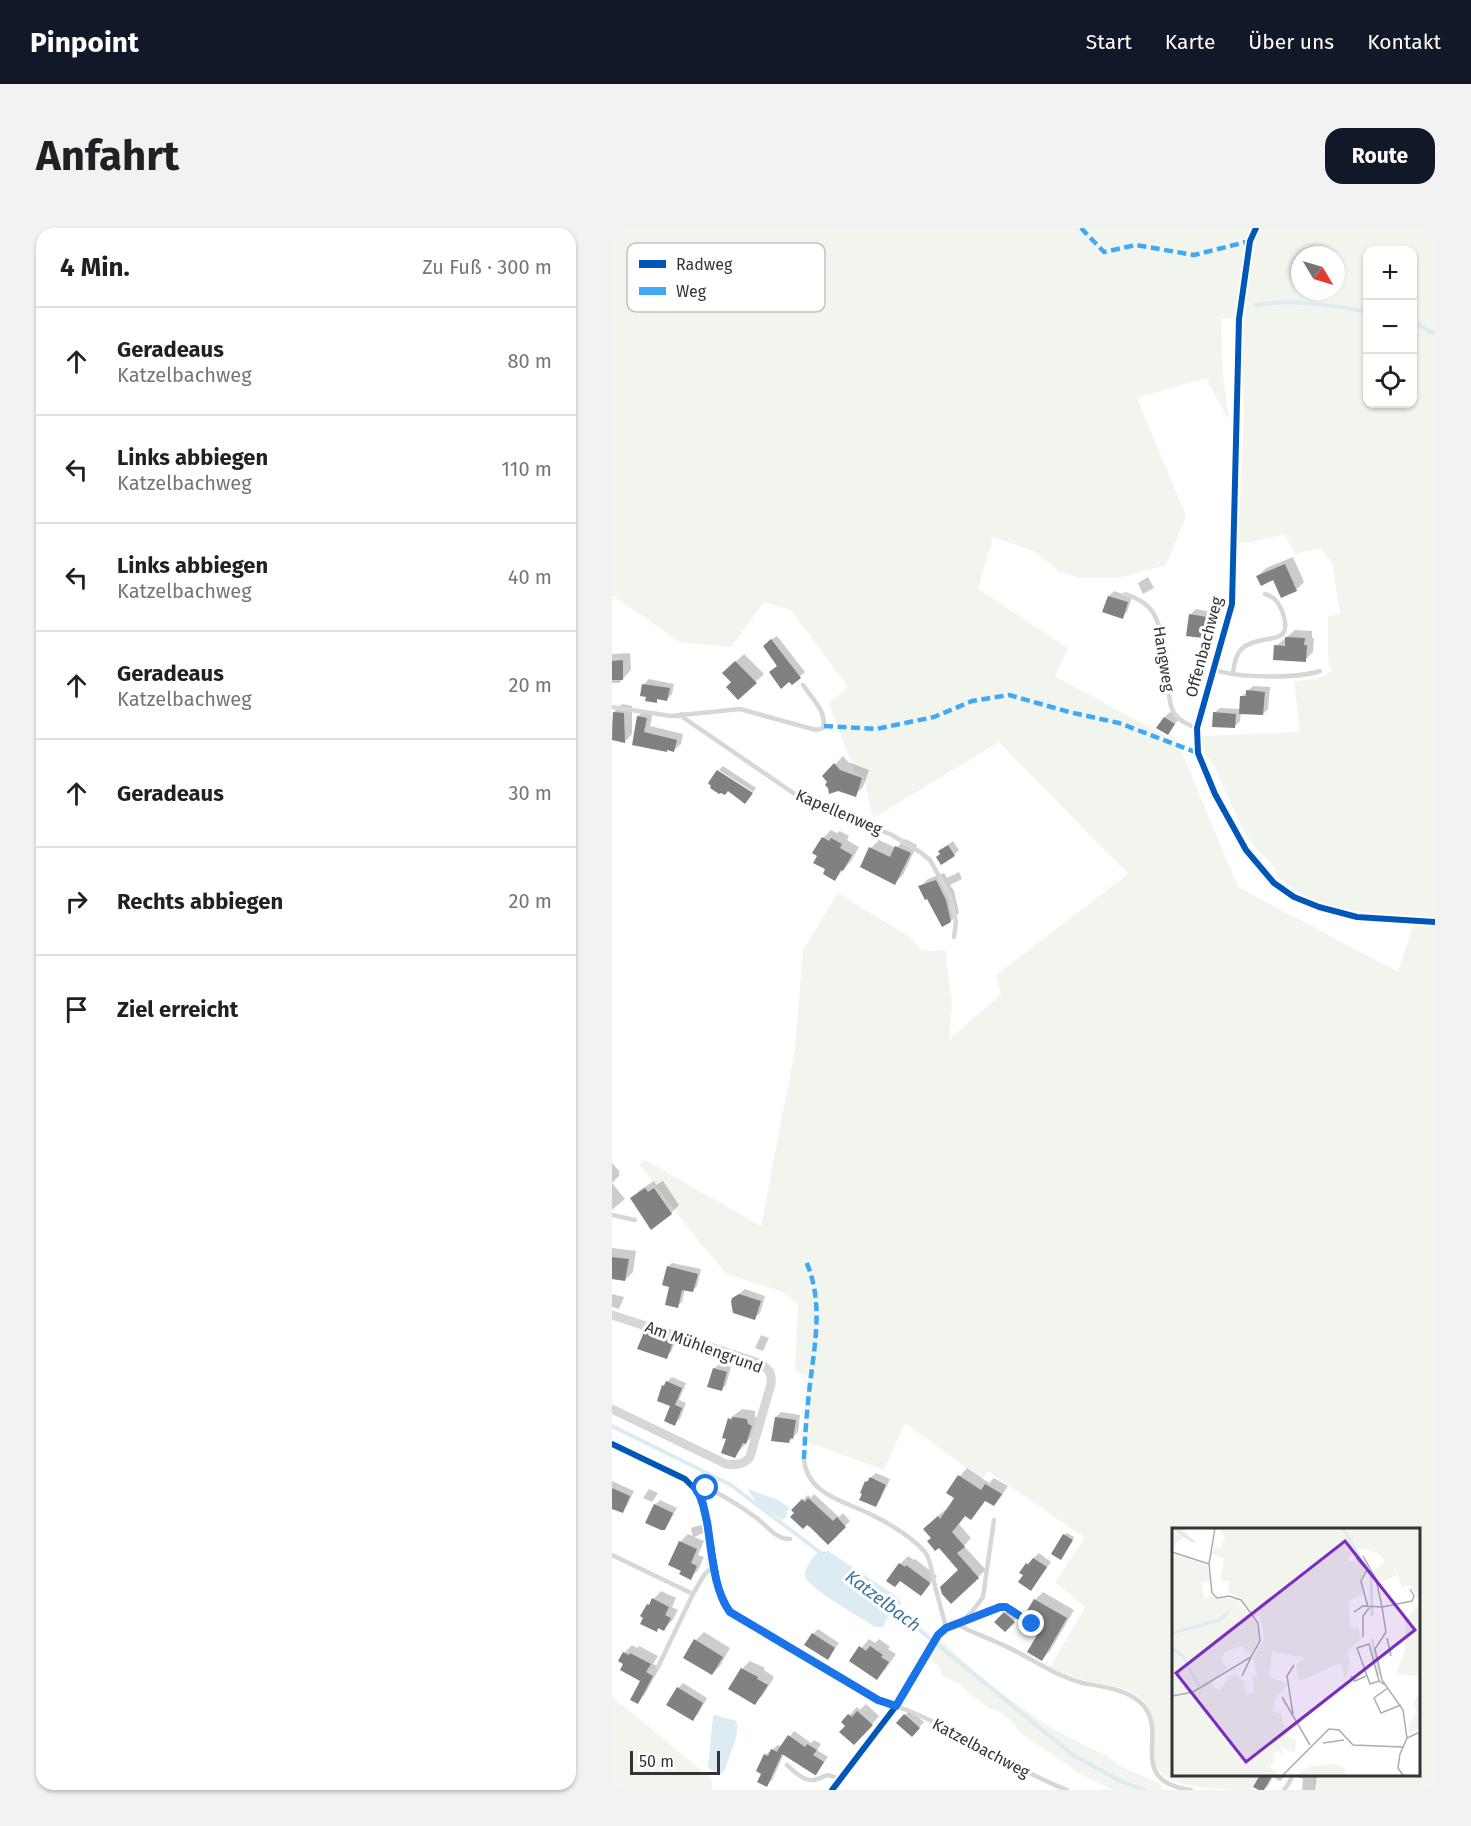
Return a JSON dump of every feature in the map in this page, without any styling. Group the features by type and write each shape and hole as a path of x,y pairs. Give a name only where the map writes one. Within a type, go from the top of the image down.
{"street":[{"name":"Offenbachweg","path":"1256,228 1250,241 1239,319 1232,604 1197,728 1198,753 1215,794 1246,850 1274,883 1293,897 1357,917 1435,922"},
{"name":"Am Mühlengrund","path":"612,1315 759,1363 769,1369 772,1376 750,1456 744,1463 736,1465 726,1464 612,1409"},
{"path":"612,1444 685,1479 695,1487"},
{"name":"Katzelbachweg","path":"695,1487 703,1501 723,1602 730,1612 878,1700 896,1706"},
{"path":"832,1790 896,1706"}],"lane":[{"name":"Hangweg","path":"1125,594 1141,600 1156,615 1168,663 1172,705 1180,720 1197,728"},
{"path":"1233,674 1236,654 1242,647 1279,637 1284,633 1286,626 1278,605 1272,596 1265,594"},
{"path":"1212,669 1233,674 1287,676 1320,671"},
{"path":"612,707 666,715 740,709 819,730 824,721 823,714 802,685"},
{"name":"Kapellenweg","path":"682,714 684,718 799,797 892,835 930,860 950,896 956,922 954,938"},
{"path":"612,1215 635,1221"},
{"path":"804,1459 808,1475 821,1491 839,1502 891,1525 909,1537 927,1555 946,1628"},
{"path":"695,1487 706,1488 727,1499 759,1520 781,1539 790,1539"},
{"path":"959,1623 977,1605 985,1591 994,1520"},
{"path":"612,1555 693,1594"},
{"path":"658,1667 704,1575 715,1569"},
{"path":"896,1706 938,1635 946,1628 1000,1607 1006,1607 1032,1624"},
{"path":"959,1623 966,1629 1021,1654 1057,1674 1136,1698 1145,1708 1150,1720 1155,1772 1173,1786 1191,1790"},
{"name":"Katzelbachweg","path":"896,1706 933,1722 1016,1767 1067,1790"},
{"path":"787,1765 810,1780 828,1775 840,1779"},
{"path":"1284,1790 1292,1775"}],"shaded area":[{"path":"612,228 1435,228 1435,918 1362,912 1324,905 1304,896 1277,877 1274,866 1253,845 1239,822 1214,766 1206,755 1200,736 1300,732 1294,681 1317,679 1332,671 1328,659 1328,616 1340,614 1332,563 1320,548 1295,554 1285,534 1238,543 1244,413 1241,317 1221,319 1223,375 1229,420 1206,378 1137,398 1186,516 1166,565 1118,578 1080,578 1059,571 1033,551 993,537 978,589 1068,648 1055,676 1167,737 1176,738 1238,887 1398,972 1414,924 1435,927 1435,1790 1313,1790 1315,1775 1420,1775 1420,1528 1172,1528 1172,1775 1260,1775 1251,1790 1199,1787 1174,1781 1157,1768 1153,1754 1152,1715 1144,1701 1138,1696 1124,1689 1080,1679 1050,1667 1085,1607 1055,1582 1085,1538 988,1471 982,1479 905,1423 884,1470 802,1440 808,1376 795,1372 798,1304 781,1291 727,1274 639,1164 645,1160 761,1226 795,1050 803,950 838,893 910,937 921,949 945,950 952,1002 949,1040 1001,994 996,975 1128,874 999,742 873,818 863,776 855,772 829,704 848,687 791,610 764,602 731,647 680,642 612,595"},
{"path":"940,1639 973,1670 1056,1731 1107,1756 1121,1767 1159,1783 1163,1790 1113,1790 1077,1772 1021,1733 1000,1712 989,1708 960,1685 940,1673 941,1669 930,1657"},
{"path":"612,1696 712,1779 712,1790 612,1790"}],"water":[{"path":"748,1489 778,1500 790,1508 786,1512 788,1514 783,1520 773,1514 758,1503"},
{"path":"828,1551 899,1598 901,1604 892,1608 883,1627 875,1627 824,1595 808,1580 805,1572 812,1559 817,1554"},
{"path":"715,1715 736,1721 737,1726 736,1738 725,1769 719,1774 708,1767"}],"building":[{"path":"1285,564 1297,591 1281,598 1273,580 1261,586 1256,576"},
{"path":"1108,596 1128,602 1123,619 1102,612"},
{"path":"1189,614 1207,617 1203,638 1186,636"},
{"path":"1285,637 1305,638 1306,662 1273,660 1274,645 1285,646"},
{"path":"771,639 801,678 792,685 789,682 781,689 769,672 777,666 763,646"},
{"path":"623,660 623,680 612,680 612,661"},
{"path":"735,661 757,683 738,700 726,687 731,682 722,673"},
{"path":"642,684 670,688 667,701 657,699 657,703 645,701 646,697 640,696"},
{"path":"1246,690 1265,692 1263,715 1239,714 1240,696 1246,696"},
{"path":"613,712 624,713 625,743 612,740"},
{"path":"1213,712 1236,714 1235,728 1212,727"},
{"path":"637,716 647,718 644,732 677,740 674,752 632,745"},
{"path":"1164,717 1175,724 1168,735 1156,728"},
{"path":"834,763 840,770 862,778 856,797 838,791 829,794 825,785 827,782 822,776"},
{"path":"717,770 753,793 745,804 728,791 725,795 719,794 710,788 708,783"},
{"path":"822,837 829,841 831,838 842,844 840,848 852,855 835,881 823,874 825,869 813,863 817,856 812,853"},
{"path":"948,845 955,856 941,865 936,857 940,854 938,851"},
{"path":"895,846 911,853 895,885 860,867 869,847 890,857"},
{"path":"936,880 946,900 951,922 942,927 918,886"},
{"path":"645,1188 648,1192 654,1188 672,1214 651,1230 630,1198"},
{"path":"612,1257 629,1259 625,1281 612,1279"},
{"path":"667,1266 698,1274 693,1292 682,1290 678,1308 665,1305 669,1287 662,1285"},
{"path":"739,1294 761,1301 755,1320 733,1313 732,1298"},
{"path":"644,1332 673,1342 667,1359 637,1349"},
{"path":"713,1368 727,1372 722,1391 707,1387"},
{"path":"666,1381 682,1388 675,1405 682,1408 675,1426 664,1421 670,1406 657,1401 662,1385 664,1386"},
{"path":"732,1417 747,1419 748,1424 752,1426 746,1444 743,1443 735,1458 721,1453 726,1439 722,1438 728,1418 732,1420"},
{"path":"775,1417 796,1420 793,1439 790,1438 789,1443 771,1441"},
{"path":"958,1475 981,1490 985,1484 1002,1494 994,1506 985,1501 971,1520 965,1516 952,1532 965,1547 957,1553 979,1578 951,1604 942,1594 940,1587 958,1570 939,1548 935,1551 927,1541 931,1538 923,1529 938,1516 940,1519 954,1498 946,1493"},
{"path":"870,1477 886,1485 876,1507 859,1500 865,1481 867,1482"},
{"path":"612,1488 630,1496 623,1513 612,1509"},
{"path":"808,1498 833,1521 837,1517 846,1527 828,1545 807,1525 803,1529 790,1517 794,1513 791,1510 802,1499 805,1502"},
{"path":"654,1504 673,1513 665,1530 645,1523"},
{"path":"1063,1534 1073,1540 1061,1560 1051,1554"},
{"path":"679,1541 697,1549 691,1563 697,1566 691,1580 679,1574 681,1571 668,1565"},
{"path":"1033,1558 1047,1567 1031,1591 1018,1582 1023,1575 1019,1573"},
{"path":"899,1563 905,1567 906,1565 929,1582 930,1584 921,1596 900,1581 895,1587 886,1581"},
{"path":"652,1598 669,1607 665,1615 671,1618 664,1631 658,1628 657,1632 640,1624 643,1618 640,1616"},
{"path":"1034,1599 1067,1618 1042,1661 1027,1652 1043,1625 1025,1614"},
{"path":"1004,1612 1015,1622 1005,1632 994,1622"},
{"path":"812,1633 835,1648 828,1660 804,1645"},
{"path":"694,1639 723,1657 712,1675 683,1658"},
{"path":"859,1646 866,1651 870,1646 889,1662 877,1680 849,1661"},
{"path":"623,1652 629,1655 630,1653 651,1664 646,1672 653,1676 638,1704 630,1700 640,1681 620,1670 623,1664 618,1661"},
{"path":"741,1668 768,1685 755,1705 728,1689"},
{"path":"677,1687 703,1703 693,1721 666,1705"},
{"path":"857,1711 873,1725 854,1745 839,1732 845,1726 841,1722 848,1714 852,1717"},
{"path":"904,1714 920,1728 912,1737 896,1723"},
{"path":"788,1735 805,1747 807,1744 817,1750 813,1755 824,1762 816,1775 782,1754 767,1787 757,1782 761,1774 756,1771 764,1754 768,1756 771,1749 780,1753 777,1751"},
{"path":"1260,1775 1273,1775 1264,1790 1253,1787"}],"waterway":[{"path":"1256,305 1298,303 1363,311"},
{"path":"1417,324 1435,333"},
{"name":"Katzelbach","path":"612,1426 731,1485 821,1553"},
{"name":"Katzelbach","path":"889,1605 1073,1755 1120,1781 1144,1790"}],"marked path":[{"path":"1081,228 1104,252 1136,245 1194,255 1250,241"},
{"path":"824,726 876,729 934,717 972,701 1009,695 1119,723 1198,753"},
{"path":"804,1459 816,1321 814,1290 805,1259"}],"cycle path":[{"path":"1256,228 1250,241 1239,319 1232,604 1197,728 1198,753 1215,794 1246,850 1274,883 1294,897 1319,907 1357,917 1435,922"},
{"path":"612,1444 685,1479 699,1493 703,1501 718,1586 723,1602 730,1612 878,1700 896,1706 832,1790"}],"route":[{"path":"706,1488 695,1487 703,1501 718,1586 723,1602 730,1612 878,1700 896,1706 938,1635 946,1628 1000,1607 1006,1607 1032,1624"}]}
